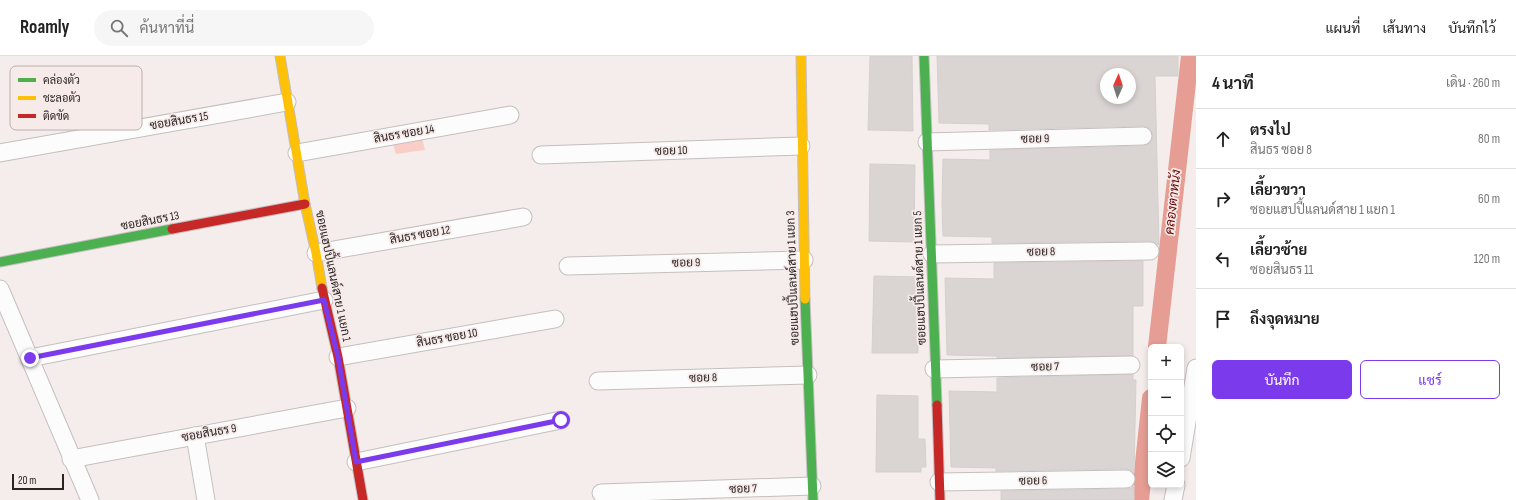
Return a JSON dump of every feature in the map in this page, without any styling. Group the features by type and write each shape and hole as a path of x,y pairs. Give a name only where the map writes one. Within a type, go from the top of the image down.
{"street":[{"name":"ซอยแฮปปี้แลนด์สาย 1 แยก 1","path":"280,56 305,204 316,253 324,300 338,357 362,500"},
{"name":"ซอยแฮปปี้แลนด์สาย 1 แยก 3","path":"801,56 801,146 804,260 813,493"},
{"name":"ซอยแฮปปี้แลนด์สาย 1 แยก 5","path":"924,56 932,254 934,369 940,500"},
{"name":"ซอยสินธร 15","path":"142,128 287,102"},
{"name":"สินธร ซอย 14","path":"297,153 510,115"},
{"name":"ซอยสินธร 15","path":"0,153 129,130"},
{"name":"ซอย 9","path":"927,142 1143,136"},
{"name":"ซอย 10","path":"541,155 801,146"},
{"name":"ซอยสินธร 13","path":"0,262 305,204"},
{"name":"สินธร ซอย 12","path":"316,253 523,216"},
{"name":"ซอย 8","path":"932,254 1150,250"},
{"name":"ซอย 9","path":"568,266 804,260"},
{"path":"0,289 71,459 90,500"},
{"path":"30,358 324,300"},
{"name":"สินธร ซอย 10","path":"338,357 555,319"},
{"name":"ซอย 7","path":"934,369 1131,365"},
{"path":"1183,452 1192,428 1196,368"},
{"name":"ซอย 8","path":"598,381 808,374"},
{"name":"ซอยสินธร 9","path":"71,459 347,408"},
{"path":"356,462 561,420"},
{"path":"195,436 206,500"},
{"name":"ซอย 6","path":"939,482 1126,479"},
{"path":"1173,500 1175,488"},
{"name":"ซอย 7","path":"601,493 813,493"}],"shaded area":[{"path":"422,138 425,150 396,154 393,144"}],"building":[{"path":"870,56 912,56 913,131 868,130"},
{"path":"937,56 1178,56 1178,76 1155,76 1159,245 1150,241 992,243 992,237 943,236 943,159 990,160 990,150 1143,146 1149,144 1153,136 1151,130 1143,126 989,130 989,124 939,123"},
{"path":"870,164 915,165 914,242 869,241"},
{"path":"1143,261 1143,306 1133,306 1133,356 997,358 997,356 947,355 945,278 994,279 994,263"},
{"path":"874,276 919,277 921,333 918,333 918,353 872,353"},
{"path":"1133,374 1133,380 1136,380 1134,473 1126,469 996,471 996,468 951,467 949,391 997,392 997,378"},
{"path":"877,395 918,396 918,439 925,439 926,467 921,467 921,472 876,472"},
{"path":"1134,485 1134,500 1001,500 1001,491 1126,489 1131,488"}],"waterway":[{"name":"คลองตาหนัง","path":"1157,344 1190,56"},
{"name":"คลองตาหนัง","path":"1140,500 1149,416"}],"traffic: fast":[{"path":"924,56 937,405"},
{"path":"0,262 172,229"},
{"path":"805,299 813,500"}],"traffic: slow":[{"path":"280,56 305,204 322,288"},
{"path":"801,56 805,299"}],"traffic: jam":[{"path":"172,229 305,204"},
{"path":"322,288 338,357 363,500"},
{"path":"937,405 940,500"}],"route":[{"path":"30,358 324,300 338,357 356,462 561,420"}]}
